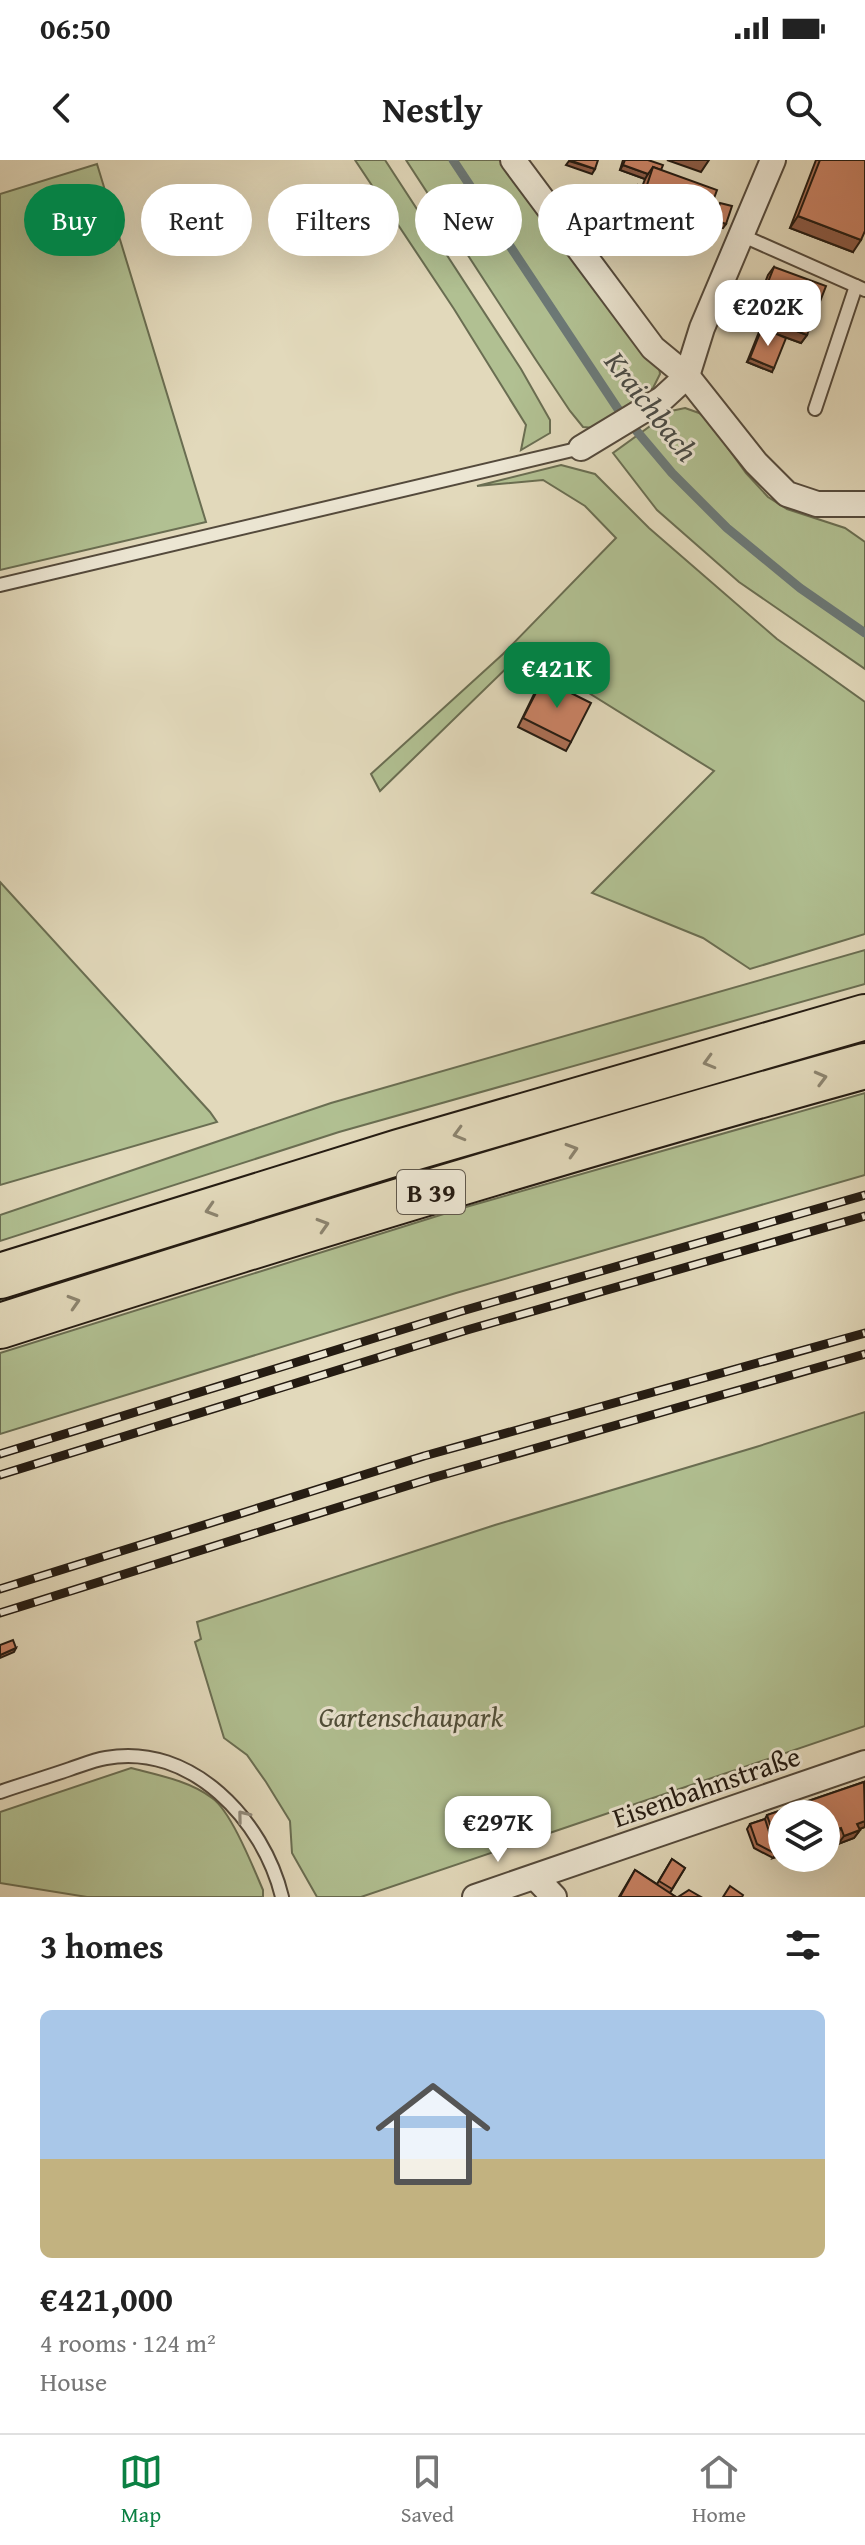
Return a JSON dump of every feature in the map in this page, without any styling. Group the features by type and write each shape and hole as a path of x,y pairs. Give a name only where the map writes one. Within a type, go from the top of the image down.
{"highway":[{"name":"B 39","path":"0,1276 399,1152 865,1017"},
{"name":"B 39","path":"0,1326 471,1180 865,1066"}],"street":[{"path":"513,160 653,348 687,376 756,463 787,494 817,504 865,504"},
{"path":"581,448 662,399 687,376 702,328 773,160"},
{"name":"Eisenbahnstraße","path":"475,1897 865,1763"},
{"path":"535,1877 554,1897"}],"lane":[{"path":"741,235 860,288 815,409"},
{"path":"0,585 581,448"},
{"path":"0,1792 106,1758 138,1756 161,1761 192,1774 226,1797 258,1837 281,1891 291,1897"}],"green space":[{"path":"355,160 385,160 415,206 415,250 399,226 399,184 371,184"},
{"path":"406,160 506,160 538,203 538,256 577,256 659,367 660,374 653,388 594,428 583,427 468,256 522,256 522,184 422,184"},
{"path":"97,164 103,184 32,184"},
{"path":"24,187 24,256 125,256 206,522 0,570 0,194"},
{"path":"419,256 447,256 521,369 550,420 550,433 521,450 526,425"},
{"path":"685,408 707,419 746,473 768,497 787,509 845,528 865,542 865,669 739,582 657,510 613,453 671,411"},
{"path":"561,465 595,474 649,528 777,639 865,702 865,934 750,969 703,938 592,893 714,771 523,652 380,791 371,774 503,654 616,538 585,506 543,480 477,486"},
{"path":"0,882 210,1112 217,1122 0,1185"},
{"path":"865,950 865,984 339,1132 0,1241 0,1215 331,1103"},
{"path":"865,1093 865,1175 456,1293 0,1434 0,1353 466,1207"},
{"path":"635,1101 639,1112 0,1305 0,1294"},
{"name":"Gartenschaupark","path":"865,1412 865,1726 361,1897 317,1897 292,1853 290,1821 247,1755 224,1738 195,1642 201,1639 197,1622 495,1525"},
{"path":"131,1768 184,1783 212,1798 227,1815 241,1840 263,1890 263,1897 87,1897 0,1883 0,1812"}],"building":[{"path":"569,160 598,160 595,169"},
{"path":"625,160 648,160 663,165 661,170 653,167 648,174 623,165"},
{"path":"820,160 865,160 865,231 861,240 798,216"},
{"path":"653,167 700,184 647,184"},
{"path":"723,204 732,206 726,224 723,223"},
{"path":"774,267 826,286 807,335 755,315"},
{"path":"762,328 786,338 774,368 750,358"},
{"path":"543,679 591,703 571,742 523,718"},
{"path":"13,1640 16,1648 0,1655 0,1645"},
{"path":"864,1782 865,1821 857,1824 860,1830 844,1836 840,1828 840,1800 811,1800"},
{"path":"765,1819 768,1850 757,1844 750,1824"},
{"path":"672,1859 685,1868 672,1889 659,1881"},
{"path":"635,1870 676,1897 620,1897"},
{"path":"730,1886 743,1895 742,1897 723,1897"},
{"path":"689,1890 701,1897 678,1897"}],"waterway":[{"name":"Kraichbach","path":"453,160 618,409 672,473 727,528 800,588 865,633"}],"railway":[{"path":"0,1454 462,1311 865,1195"},
{"path":"0,1475 467,1330 865,1216"},
{"path":"0,1589 424,1456 865,1333"},
{"path":"0,1613 432,1478 865,1354"}]}
